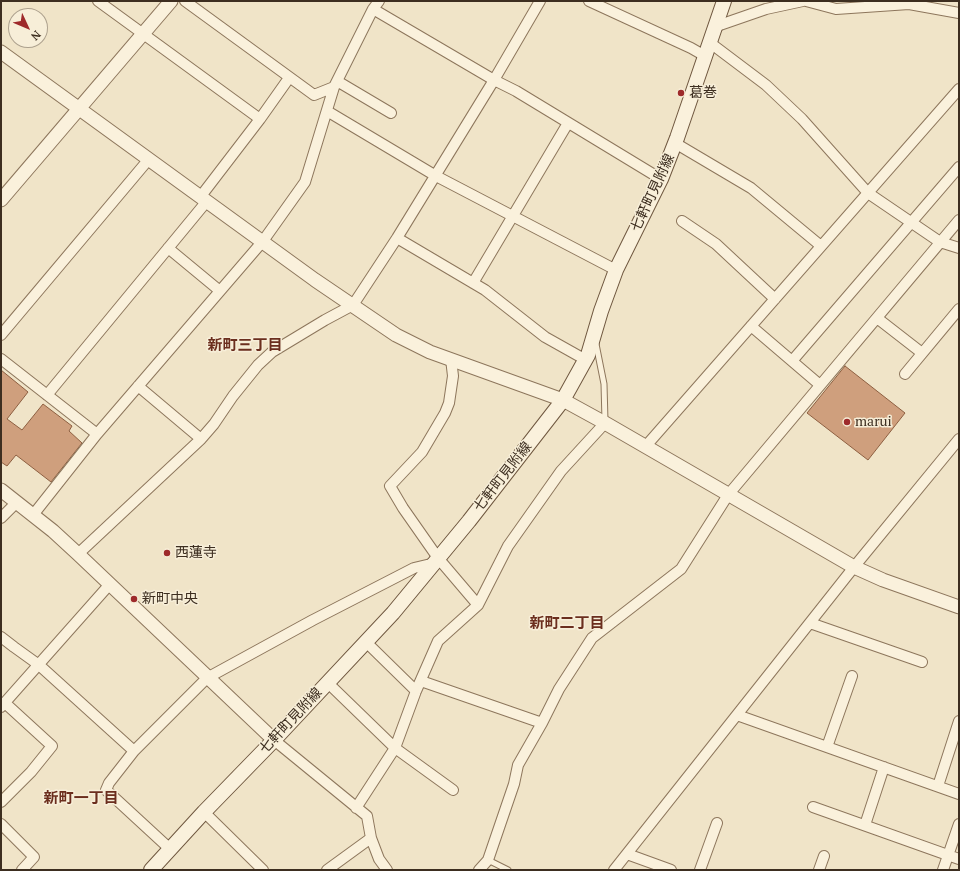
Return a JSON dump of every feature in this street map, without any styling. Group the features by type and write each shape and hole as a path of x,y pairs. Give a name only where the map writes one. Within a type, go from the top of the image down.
{"main road":[{"name":"七軒町見附線","path":"151,870 393,613 469,521 563,400 588,356 601,312 616,270 661,179 724,1"}],"street":[{"path":"98,1 260,119"},
{"path":"1,200 171,1"},
{"path":"185,1 314,95 336,84"},
{"path":"78,554 201,439 258,365 272,352 352,305 436,176 540,1"},
{"path":"589,1 691,48 705,56"},
{"path":"714,27 766,9 803,1"},
{"path":"806,1 836,9 912,2 959,13"},
{"path":"33,515 97,434 263,242 305,182 336,84 376,5 494,80 516,91 661,179"},
{"path":"710,42 766,85 797,114 868,193 940,242 959,248"},
{"path":"1,52 315,280 396,335 430,352 563,400 854,567 883,580 959,606"},
{"path":"47,395 168,248 289,78"},
{"path":"336,84 392,113"},
{"path":"645,447 959,89"},
{"path":"327,111 436,176 616,270"},
{"path":"473,284 568,122"},
{"path":"675,143 751,188 821,246"},
{"path":"1,335 149,159"},
{"path":"792,361 959,167"},
{"path":"479,870 488,860 514,784 518,765 559,689 592,638 681,569 728,495 959,220"},
{"path":"682,221 716,244 775,299"},
{"path":"397,238 485,290 545,337 586,360"},
{"path":"168,248 220,291"},
{"path":"905,374 959,309"},
{"path":"877,318 922,353"},
{"path":"751,326 820,385"},
{"path":"1,359 97,434"},
{"path":"451,359 453,376 449,403 445,413 422,452 390,486 437,560 478,604"},
{"path":"138,386 201,439"},
{"path":"356,808 395,748 416,691 438,642 478,604 512,539 561,471 605,423"},
{"path":"614,870 854,567 959,438"},
{"path":"1,490 33,515 78,554 274,740 367,816 371,838 379,859 388,870"},
{"path":"1,518 17,502"},
{"path":"170,849 106,790 109,783 134,751 207,678 313,620 414,568 437,560"},
{"path":"3,796 31,772 52,746 3,705 110,584"},
{"path":"810,623 922,662"},
{"path":"1,637 14,648 38,664 134,751"},
{"path":"366,642 416,691"},
{"path":"827,747 852,676"},
{"path":"421,681 542,723"},
{"path":"328,683 395,748 453,790"},
{"path":"737,715 959,794"},
{"path":"938,786 959,721"},
{"path":"865,825 884,767"},
{"path":"813,807 959,859"},
{"path":"204,812 263,870"},
{"path":"700,870 717,822"},
{"path":"1,824 34,857 22,870"},
{"path":"943,870 959,824"},
{"path":"327,870 371,838"},
{"path":"627,854 671,870"},
{"path":"819,870 824,856"}],"lane":[{"path":"594,335 604,384 605,423"},
{"path":"488,860 508,870"}],"building":[{"path":"845,366 905,413 868,460 807,413"},
{"path":"1,370 28,392 7,419 22,430 43,404 72,426 69,431 82,443 51,482 16,455 7,466 1,462"}],"place":[{"name":"葛巻","path":"681,93"},
{"name":"marui","path":"847,422"},
{"name":"西蓮寺","path":"167,553"},
{"name":"新町中央","path":"134,599"}],"district":[{"name":"新町三丁目","path":"245,346"},
{"name":"新町二丁目","path":"567,624"},
{"name":"新町一丁目","path":"81,799"}]}
